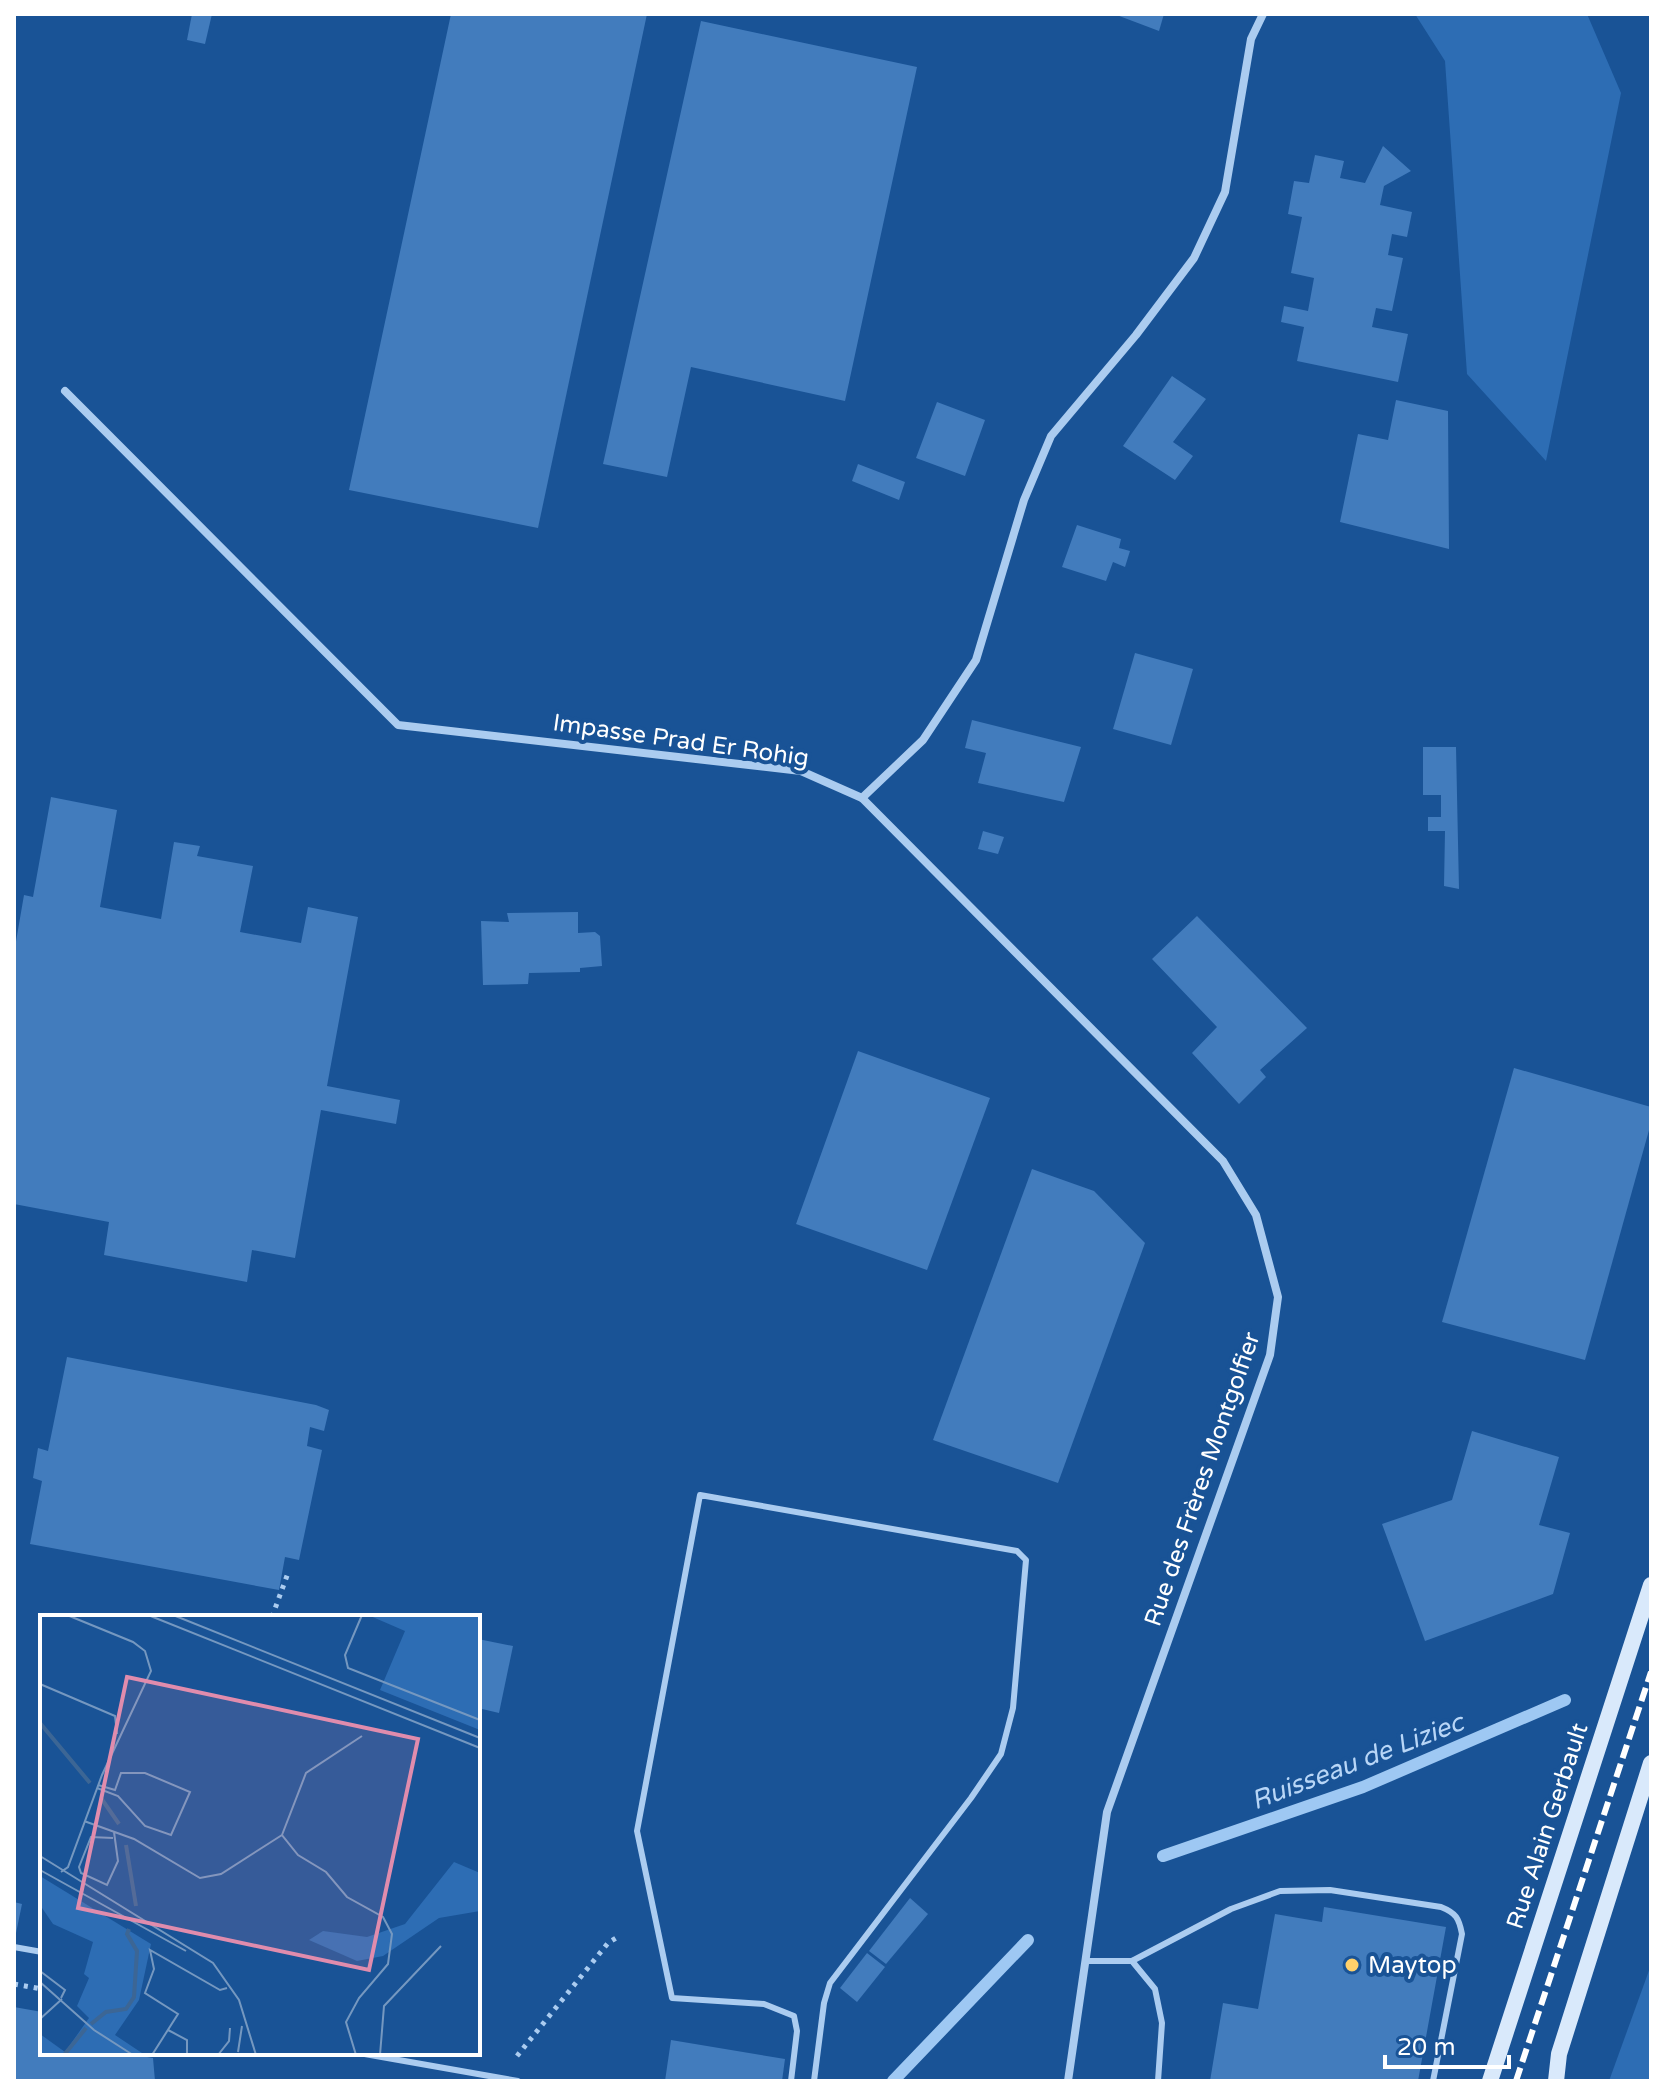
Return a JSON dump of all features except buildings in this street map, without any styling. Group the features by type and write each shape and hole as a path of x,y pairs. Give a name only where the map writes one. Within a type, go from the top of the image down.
{"main road":[{"name":"Rue Alain Gerbault","path":"1490,2081 1651,1585"},
{"path":"1556,2081 1559,2054 1651,1763"}],"street":[{"path":"862,798 923,740 976,660 1024,500 1051,436 1136,335 1194,258 1225,192 1251,39 1263,14"},
{"name":"Impasse Prad Er Rohig","path":"65,391 398,725 801,771 862,798"},
{"name":"Rue des Frères Montgolfier","path":"862,798 1223,1161 1256,1215 1278,1297 1270,1355 1107,1812 1068,2081"}],"lane":[{"path":"791,2081 797,2031 794,2016 764,2004 672,1998 637,1831 700,1495 1017,1551 1026,1560 1013,1708 1001,1754 830,1983 824,2003 814,2081"},
{"path":"1087,1961 1132,1961 1231,1909 1280,1891 1330,1890 1441,1907 1453,1912 1459,1920 1462,1934 1433,2081"},
{"path":"14,1947 40,1952"},
{"path":"1132,1961 1155,1989 1162,2023 1158,2081"},
{"path":"370,2055 518,2081"}],"path":[{"path":"273,1615 288,1573"},
{"path":"508,2066 608,1943 616,1938"},
{"path":"14,1984 40,1989"}],"shaded area":[{"path":"1415,14 1587,14 1621,93 1546,461 1467,374 1445,61"},
{"path":"1651,1965 1651,2081 1609,2081"}],"waterway":[{"name":"Ruisseau de Liziec","path":"1163,1856 1363,1787 1565,1700"},
{"name":"Ruisseau de Liziec","path":"893,2081 1028,1940"}],"railway":[{"path":"1516,2081 1651,1672"}],"place":[{"name":"Maytop","path":"1352,1965"}]}
